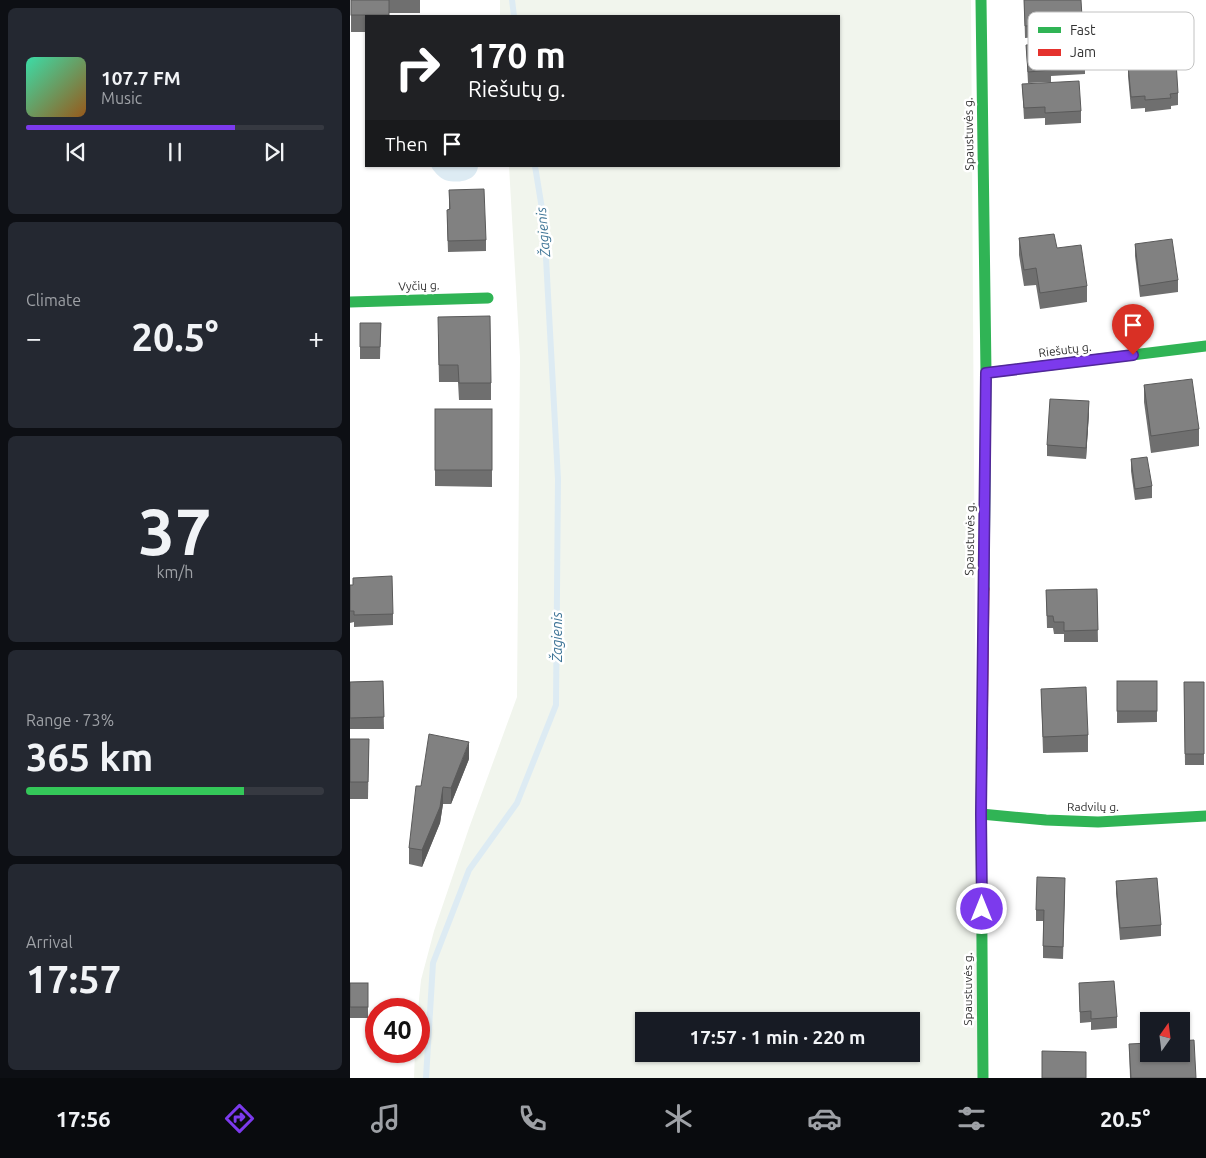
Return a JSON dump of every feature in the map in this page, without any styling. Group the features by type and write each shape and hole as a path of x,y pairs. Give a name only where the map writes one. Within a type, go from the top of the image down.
{"street":[{"name":"Spaustuvės g.","path":"981,0 986,373 981,814 983,1078"},
{"name":"Vyčių g.","path":"350,302 488,298"},
{"name":"Riešutų g.","path":"986,373 1206,346"},
{"name":"Radvilų g.","path":"981,814 1046,820 1098,822 1206,816"}],"shaded area":[{"path":"500,0 971,0 978,1078 414,1078 415,1063 430,1063 430,998 419,998 421,980 434,931 517,697 520,357 509,167 840,167 840,15 500,15"},
{"path":"432,167 478,167 471,178 456,182 443,179"}],"building":[{"path":"351,0 389,0 389,15 351,15"},
{"path":"1024,0 1081,0 1082,12 1028,12 1028,26 1025,26"},
{"path":"1026,45 1028,45 1028,70 1051,70 1028,72"},
{"path":"1128,70 1177,70 1178,93 1170,94 1171,98 1145,100 1145,96 1131,97"},
{"path":"1079,81 1081,111 1045,113 1045,107 1024,108 1022,84"},
{"path":"484,189 486,240 448,241 447,210 450,209 449,190"},
{"path":"1054,234 1057,248 1081,245 1087,286 1040,293 1036,268 1024,270 1019,238"},
{"path":"1172,239 1178,280 1140,286 1135,244"},
{"path":"490,316 491,383 459,383 458,365 439,365 438,317"},
{"path":"360,323 381,323 380,347 360,347"},
{"path":"1192,379 1199,429 1151,436 1144,385"},
{"path":"1050,399 1089,401 1086,448 1047,445"},
{"path":"435,409 492,409 492,470 435,470"},
{"path":"1147,457 1152,486 1135,489 1131,459"},
{"path":"392,576 393,614 354,615 354,611 350,611 350,585 353,585 353,578"},
{"path":"1097,589 1098,630 1064,631 1064,622 1054,622 1053,616 1047,616 1046,590"},
{"path":"383,681 384,717 350,718 350,682"},
{"path":"1117,681 1157,681 1157,711 1117,711"},
{"path":"1184,682 1204,682 1204,754 1185,754"},
{"path":"1086,687 1088,735 1043,737 1041,689"},
{"path":"429,734 469,742 451,788 443,787 440,807 422,850 409,848 416,786 421,786"},
{"path":"350,739 369,739 368,782 350,782"},
{"path":"1037,877 1065,878 1063,947 1043,946 1044,910 1036,910"},
{"path":"1157,878 1161,925 1120,928 1116,881"},
{"path":"1114,981 1117,1017 1091,1019 1091,1011 1080,1012 1079,983"},
{"path":"350,983 368,983 368,998 365,998 365,1007 350,1007"},
{"path":"1190,1040 1194,1040 1196,1078 1131,1078 1129,1044 1140,1043 1140,1062 1190,1062"},
{"path":"1042,1051 1086,1052 1086,1078 1042,1078"}],"waterway":[{"name":"Žagienis","path":"512,0 514,15"},
{"name":"Žagienis","path":"426,1078 433,963 469,870 517,803 556,705 558,479 544,221 535,167"}],"traffic: fast":[{"path":"981,0 986,373 984,589"},
{"path":"350,302 488,298"},
{"path":"986,373 1206,346"},
{"path":"982,748 983,1078"},
{"path":"981,814 1046,820 1098,822 1206,816"}],"traffic: jam":[{"path":"982,748 984,589"}],"route":[{"path":"982,909 981,814 986,373 1133,355"}]}
